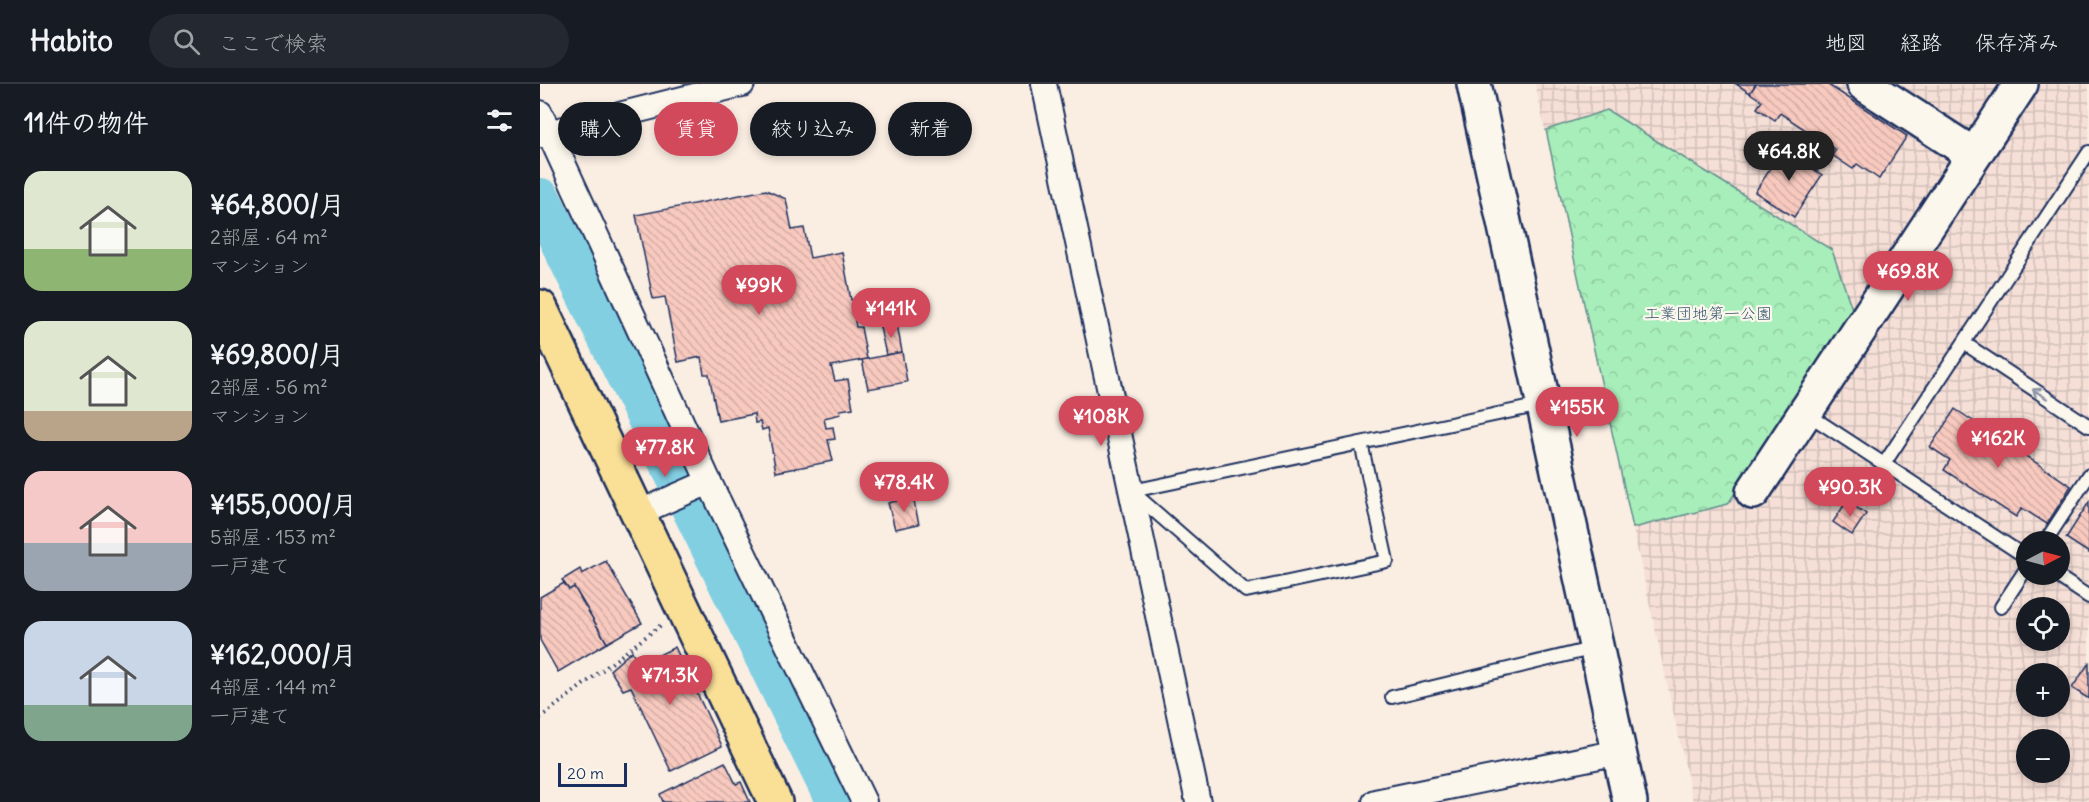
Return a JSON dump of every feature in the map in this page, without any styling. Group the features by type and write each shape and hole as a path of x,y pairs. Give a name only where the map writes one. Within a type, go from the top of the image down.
{"highway":[{"path":"540,308 775,802"}],"street":[{"path":"742,84 716,87 543,127 709,482 864,802"},
{"path":"1044,84 1198,802"},
{"path":"1474,84 1630,802"},
{"path":"1864,84 1974,155"},
{"path":"1753,492 2020,84"},
{"path":"638,513 709,482"},
{"path":"1375,802 1619,752"}],"lane":[{"path":"1884,464 2088,158"},
{"path":"1964,343 2089,426"},
{"path":"1132,491 1544,404"},
{"path":"1805,412 2016,550"},
{"path":"1132,491 1246,591 1387,561 1361,443"},
{"path":"2052,531 2089,474"},
{"path":"2001,607 2016,584"},
{"path":"2070,585 2089,597"},
{"path":"1392,696 1597,648"}],"path":[{"path":"540,718 683,608"}],"shaded area":[{"path":"1535,84 2089,84 2089,802 1693,802"}],"green space":[{"name":"工業団地第一公園","path":"1607,110 1832,250 1852,309 1728,504 1633,528 1546,130"}],"building":[{"path":"1736,84 1756,84 1750,93"},
{"path":"1756,84 1827,84 1907,136 1879,179 1857,164 1853,169 1832,155 1836,150 1780,113 1775,120 1757,108 1762,101 1750,93"},
{"path":"1786,145 1804,158 1802,161 1822,175 1794,217 1755,192"},
{"path":"766,190 786,199 792,230 804,228 810,258 842,252 851,300 876,296 880,316 855,321 856,327 861,327 867,359 831,366 835,381 848,379 853,408 840,410 841,414 824,418 826,428 833,427 835,439 828,440 833,461 776,472 768,428 762,430 760,422 755,423 754,414 718,421 709,374 704,374 701,357 678,362 665,297 653,299 636,215"},
{"path":"897,324 902,352 886,355 880,327"},
{"path":"902,352 907,382 868,389 862,360"},
{"path":"1955,409 2071,486 2047,524 2022,508 2016,517 1944,470 1950,460 1930,447"},
{"path":"913,497 919,524 895,529 888,503"},
{"path":"1847,501 1866,514 1852,535 1833,522"},
{"path":"2089,502 2089,553 2070,541 2070,532"},
{"path":"606,561 642,623 607,643 574,587 569,590 562,580 580,569 582,574"},
{"path":"564,583 569,590 574,587 607,643 558,672 540,640 540,597"},
{"path":"675,647 722,746 671,771 631,687 623,690 610,670 632,651 639,665"},
{"path":"2089,663 2089,699 2072,688"},
{"path":"725,762 736,784 741,782 750,802 663,802 660,794"}],"waterway":[{"path":"540,199 837,802"}]}
